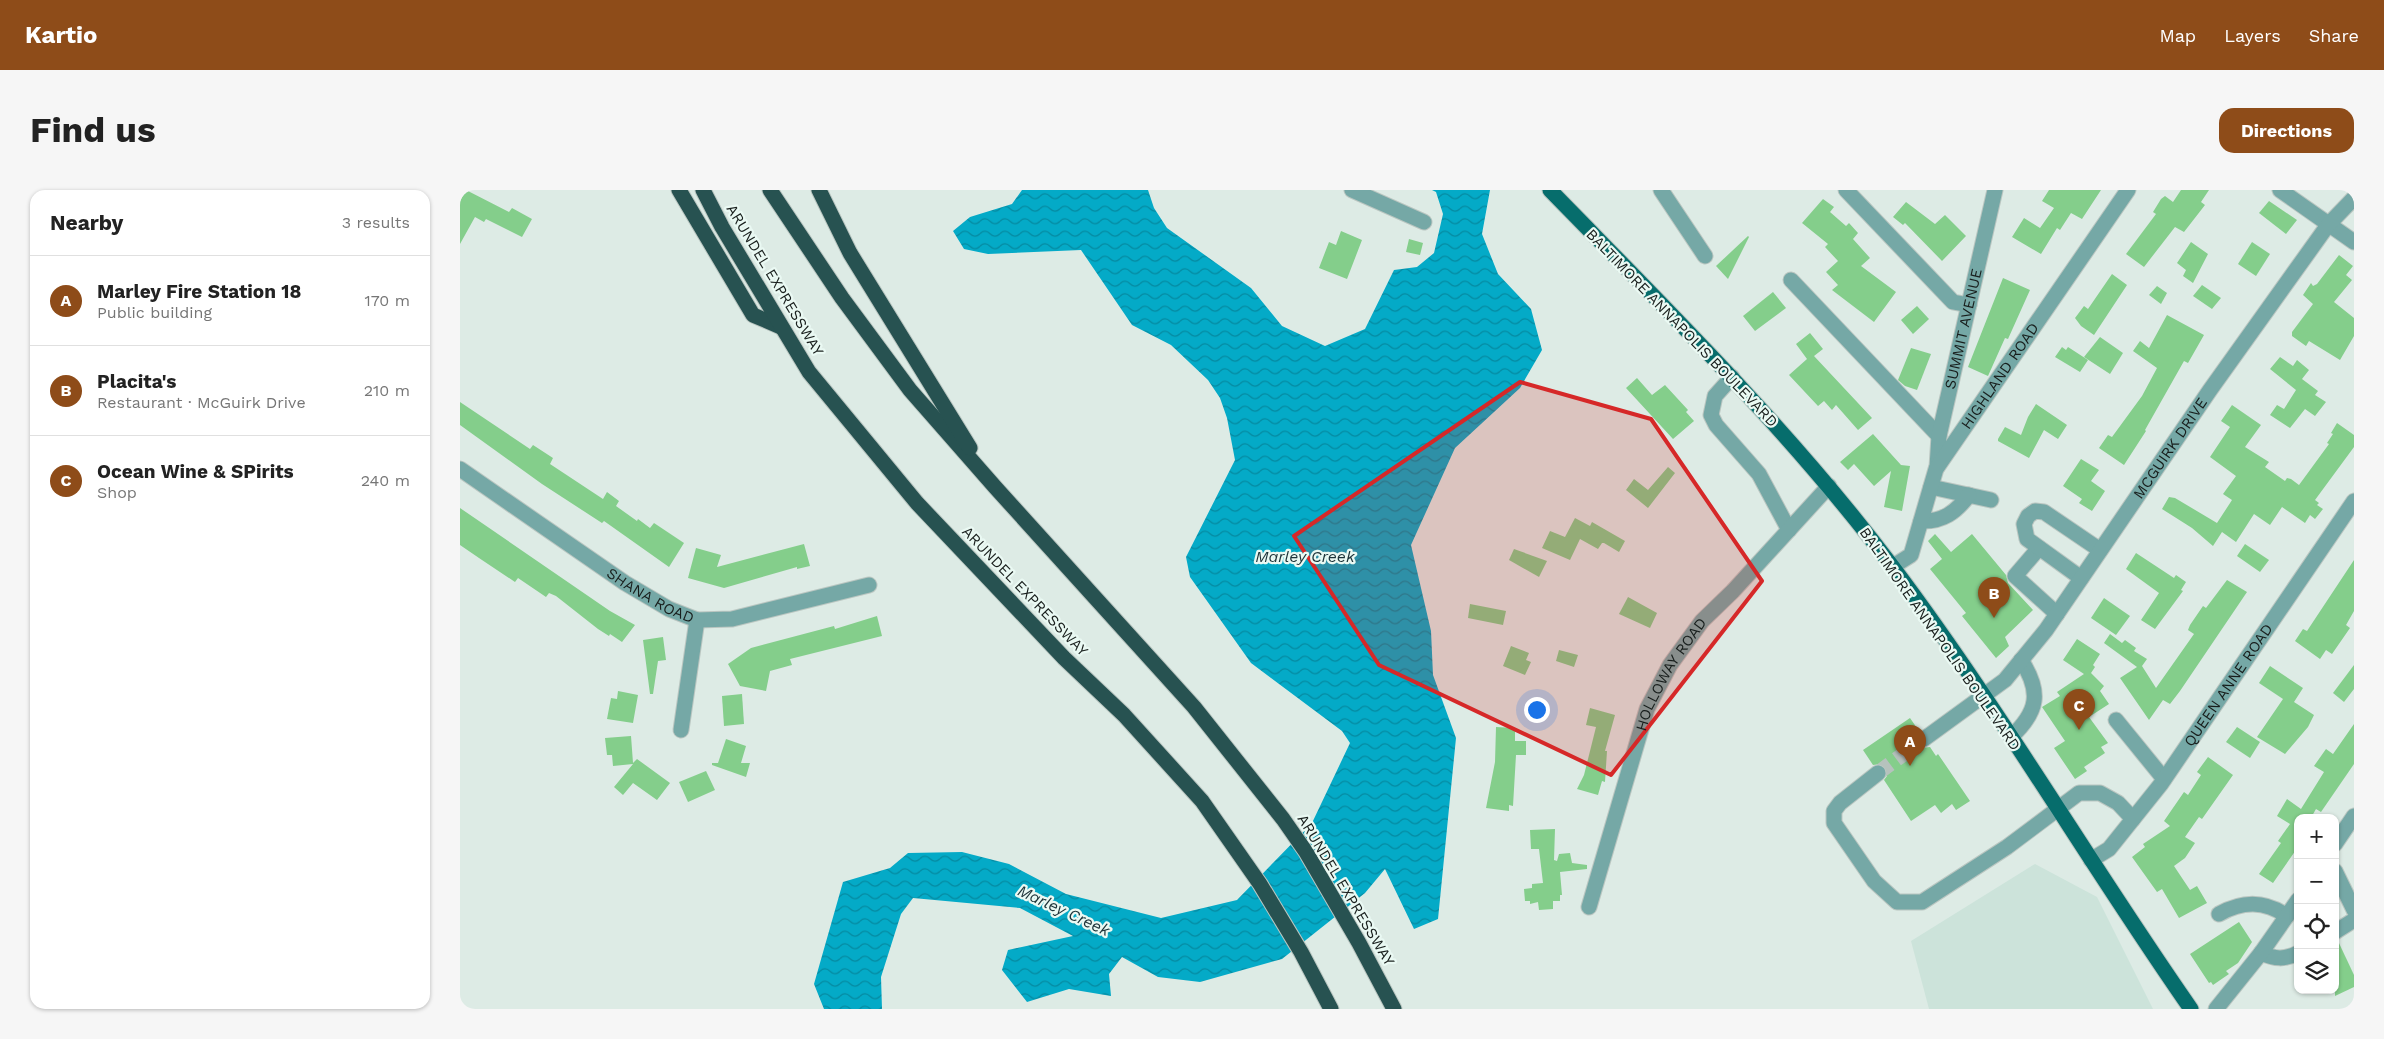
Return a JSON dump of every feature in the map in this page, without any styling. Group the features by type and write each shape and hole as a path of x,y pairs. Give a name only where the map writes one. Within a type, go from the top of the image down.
{"highway":[{"path":"679,190 753,315 781,327"},
{"name":"ARUNDEL EXPRESSWAY","path":"703,190 722,227 809,372 917,503 1064,658 1131,722 1202,801 1239,852 1283,921 1331,1009"},
{"name":"ARUNDEL EXPRESSWAY","path":"770,190 842,298 910,390 1194,707 1283,819 1306,852 1359,943 1394,1009"},
{"path":"819,190 850,253 995,487"}],"main road":[{"name":"BALTIMORE ANNAPOLIS BOULEVARD","path":"1550,190 1732,377 1829,486 1892,567 1983,696 2191,1009"}],"street":[{"path":"1352,190 1424,222"},
{"path":"1661,190 1705,256"},
{"path":"1846,190 1953,302 1969,305"},
{"name":"SUMMIT AVENUE","path":"1936,469 1939,436 1994,190"},
{"name":"HIGHLAND ROAD","path":"1892,567 1911,555 1936,469 2128,190"},
{"path":"2280,190 2354,242"},
{"name":"MCGUIRK DRIVE","path":"1924,739 2005,680 2021,660 2057,614 2210,390 2328,225 2354,198"},
{"path":"1791,280 1939,436"},
{"path":"1732,377 1716,396 1711,414 1716,425 1759,474 1789,530"},
{"name":"SHANA ROAD","path":"460,469 626,582 669,609 697,620 732,619 869,585"},
{"name":"HOLLOWAY ROAD","path":"1589,907 1647,709 1670,666 1702,621 1733,591 1829,486"},
{"path":"1931,487 1991,500"},
{"path":"1921,521 1934,521 1948,516 1960,507 1969,495"},
{"name":"QUEEN ANNE ROAD","path":"2091,860 2109,849 2164,779 2354,502"},
{"path":"2081,578 2027,539 2024,532 2024,524 2028,516 2035,511 2044,512 2100,550"},
{"path":"2038,548 2014,576 2057,614"},
{"path":"681,730 697,620"},
{"path":"2011,737 2026,724 2034,707 2035,689 2032,676 2021,660"},
{"path":"2116,720 2164,779"},
{"path":"1878,773 1840,803 1834,811 1834,823 1874,881 1896,902 1922,902 2008,847 2079,793 2100,793 2118,803 2133,819"},
{"path":"2339,838 2354,816"},
{"path":"2339,879 2354,910"},
{"path":"2219,914 2233,906 2245,903 2261,904 2277,909 2286,916"},
{"path":"2216,1009 2261,953 2295,904"},
{"path":"2339,929 2354,920"},
{"path":"2261,953 2273,958 2282,959 2294,954"}],"highlighted area":[{"path":"1520,382 1651,419 1762,581 1611,775 1379,665 1294,536"}],"shaded area":[{"path":"2035,864 2097,897 2153,1009 1929,1009 1911,941"}],"water":[{"name":"Marley Creek","path":"1022,190 1148,190 1154,208 1167,228 1251,288 1282,326 1325,346 1365,329 1394,270 1417,267 1434,253 1443,214 1436,192 1432,190 1490,190 1482,234 1498,274 1531,309 1542,350 1520,388 1455,448 1411,545 1431,631 1433,675 1456,738 1438,919 1414,929 1385,869 1365,893 1282,959 1200,982 1158,977 1122,957 1109,974 1111,996 1069,989 1027,1002 1002,970 1008,950 1073,936 1020,908 913,898 901,914 881,977 882,1009 824,1009 814,984 843,882 890,868 908,853 962,852 1009,864 1066,894 1161,918 1237,900 1312,823 1350,743 1342,731 1251,663 1190,577 1186,557 1235,460 1227,418 1220,398 1208,380 1171,345 1132,325 1081,250 988,254 964,249 953,231 970,217 1012,204"}],"building":[{"path":"466,190 509,212 512,208 532,219 522,237 486,219 484,222 475,217 460,244 460,201"},
{"path":"2049,190 2101,190 2082,219 2071,213 2060,230 2057,228 2041,254 2012,237 2024,218 2040,228 2054,208 2042,201"},
{"path":"2181,190 2209,190 2201,202 2205,205 2184,232 2175,227 2144,267 2126,254 2156,214 2153,212 2161,199 2165,196 2173,202"},
{"path":"1823,199 1834,207 1830,212 1846,226 1849,223 1858,233 1853,239 1870,258 1861,266 1896,292 1874,322 1832,290 1838,285 1826,272 1838,261 1825,247 1828,244 1802,223"},
{"path":"2269,201 2297,220 2286,234 2259,213"},
{"path":"1906,202 1935,224 1945,215 1966,236 1942,261 1905,223 1903,225 1893,217"},
{"path":"1341,231 1362,240 1347,279 1319,268 1329,242 1336,245"},
{"path":"1749,237 1728,279 1716,266"},
{"path":"1409,239 1423,243 1420,255 1406,252"},
{"path":"2191,242 2208,254 2193,283 2183,276 2186,270 2177,263"},
{"path":"2252,242 2270,254 2256,276 2238,264"},
{"path":"2339,255 2353,266 2346,275 2352,280 2334,302 2354,318 2354,336 2340,360 2309,341 2306,346 2292,336 2292,332 2313,304 2303,295 2311,283 2313,286 2317,284"},
{"path":"2112,274 2127,285 2094,335 2081,326 2075,318 2084,306 2088,309"},
{"path":"2003,278 2030,290 2008,339 2005,338 1988,376 1968,367"},
{"path":"2202,285 2221,298 2212,309 2193,296"},
{"path":"2157,286 2167,293 2161,304 2149,295"},
{"path":"1773,292 1786,308 1755,331 1743,316"},
{"path":"1917,306 1929,319 1913,334 1901,320"},
{"path":"2167,315 2204,335 2188,363 2184,361 2146,431 2124,465 2099,448 2108,435 2112,437 2142,396 2157,368 2133,351 2140,341 2149,348"},
{"path":"1810,333 1823,349 1814,356 1872,418 1858,430 1836,405 1832,410 1824,401 1818,406 1789,375 1807,359 1796,344"},
{"path":"2100,337 2123,353 2110,374 2084,357"},
{"path":"2062,347 2066,350 2068,347 2088,360 2080,372 2055,357"},
{"path":"1911,348 1931,354 1917,390 1905,386 1898,380"},
{"path":"2280,357 2293,366 2297,360 2309,370 2302,379 2318,391 2315,395 2326,402 2315,416 2305,409 2290,428 2270,415 2277,405 2284,409 2296,390 2270,369"},
{"path":"1637,378 1652,395 1665,385 1688,410 1686,412 1694,421 1673,439 1626,388"},
{"path":"460,402 530,449 533,445 553,458 550,464 603,499 607,492 619,501 616,506 637,521 638,519 650,528 654,523 684,543 669,567 604,521 602,523 542,484 460,425"},
{"path":"2036,404 2067,425 2058,439 2044,430 2029,458 1998,441 1998,439 2005,427 2021,435 2028,417"},
{"path":"2232,405 2261,425 2245,447 2269,462 2265,467 2285,481 2287,478 2291,479 2299,485 2329,444 2327,443 2337,423 2354,435 2354,447 2315,500 2319,503 2317,505 2323,509 2315,519 2310,515 2305,523 2282,507 2270,525 2254,514 2236,542 2222,532 2213,546 2192,528 2162,509 2169,497 2175,498 2217,523 2232,500 2223,494 2236,476 2210,457 2230,427 2221,421"},
{"path":"1873,434 1901,465 1910,466 1902,511 1884,507 1891,471 1874,486 1854,464 1848,470 1840,462"},
{"path":"2081,459 2099,470 2091,481 2105,491 2092,511 2079,503 2082,499 2063,486"},
{"path":"1668,467 1675,473 1648,508 1626,490 1634,479 1648,490"},
{"path":"460,508 610,611 635,625 622,642 598,629 556,596 549,593 546,597 518,578 515,582 479,558 460,545"},
{"path":"1575,518 1590,526 1592,522 1625,541 1619,552 1604,543 1598,549 1580,539 1570,560 1542,548 1550,531 1565,537"},
{"path":"1935,534 1951,552 1972,534 2006,575 2008,583 2033,610 2005,637 2009,646 1996,658 1962,616 1966,613 1930,569 1942,559 1928,541"},
{"path":"804,544 810,566 797,569 797,567 724,588 688,578 696,548 721,555 717,567"},
{"path":"2245,544 2269,560 2260,572 2237,556"},
{"path":"1514,549 1547,561 1539,577 1509,560"},
{"path":"2136,553 2174,578 2176,575 2186,582 2181,590 2183,591 2155,629 2141,620 2159,593 2126,569"},
{"path":"2354,560 2354,611 2346,625 2350,628 2332,654 2326,650 2320,659 2295,641 2303,629 2307,631"},
{"path":"2227,580 2247,592 2180,691 2170,704 2163,700 2149,720 2120,678 2137,667 2104,643 2110,634 2122,643 2125,640 2136,648 2134,651 2147,659 2142,666 2156,688 2194,634 2188,630 2190,625 2203,606 2206,608"},
{"path":"1628,597 1657,613 1650,628 1619,614"},
{"path":"2104,598 2130,616 2116,635 2091,618"},
{"path":"1470,604 1506,611 1503,625 1468,618"},
{"path":"877,616 882,636 790,659 792,665 770,671 766,691 740,686 728,664 751,648 834,626 835,629"},
{"path":"663,637 666,660 658,661 653,694 650,694 643,640"},
{"path":"2077,639 2100,654 2093,665 2095,667 2091,673 2104,686 2100,691 2109,704 2089,717 2108,743 2101,747 2105,753 2084,767 2087,771 2075,779 2054,748 2065,741 2042,707 2060,696 2057,692 2084,674 2063,660"},
{"path":"1511,646 1529,653 1526,660 1531,662 1525,675 1503,666"},
{"path":"1559,650 1578,655 1574,667 1556,661"},
{"path":"2354,665 2354,689 2344,702 2333,693"},
{"path":"2270,666 2303,688 2294,702 2314,715 2308,727 2285,754 2257,737 2283,699 2259,683"},
{"path":"618,691 638,695 633,723 607,719 611,698 617,699"},
{"path":"742,694 744,724 724,726 722,696"},
{"path":"1590,708 1615,715 1605,751 1607,751 1605,782 1602,781 1598,795 1577,789 1584,775 1596,727 1586,725"},
{"path":"1910,718 1919,731 1915,736 1916,744 1921,748 1930,747 1936,756 1938,754 1970,801 1956,810 1952,804 1941,813 1935,805 1911,821 1884,780 1887,776 1886,768 1881,764 1873,765 1863,750"},
{"path":"2354,724 2354,764 2321,812 2316,809 2313,814 2294,814 2294,853 2273,883 2259,874 2281,843 2278,841 2290,824 2277,816 2287,799 2301,809 2324,772 2314,766 2326,749 2333,754"},
{"path":"1496,727 1515,728 1515,741 1526,741 1526,755 1516,755 1513,806 1509,805 1509,811 1486,808 1495,762"},
{"path":"2237,727 2260,742 2250,758 2226,742"},
{"path":"631,736 633,763 637,759 670,783 657,800 633,783 623,795 614,787 633,764 613,766 612,755 607,755 605,738"},
{"path":"726,739 746,746 741,763 750,763 746,777 712,765 712,763 718,763"},
{"path":"2208,757 2233,775 2202,819 2199,817 2185,837 2195,843 2185,858 2174,866 2190,890 2197,886 2207,903 2179,918 2162,889 2157,892 2132,857 2145,847 2143,844 2170,826 2164,821 2184,792 2188,795 2201,775 2197,772"},
{"path":"706,771 715,790 688,802 679,782"},
{"path":"1555,829 1554,860 1557,861 1559,854 1570,853 1572,863 1587,865 1587,869 1560,872 1562,895 1560,895 1560,901 1553,901 1553,909 1539,910 1538,902 1530,904 1530,901 1525,901 1524,889 1532,888 1532,884 1543,883 1539,849 1531,849 1530,830"},
{"path":"2239,922 2252,942 2238,963 2226,971 2229,974 2213,985 2211,982 2209,983 2190,954"},
{"path":"2339,943 2354,975 2354,987 2335,996 2335,994 2339,994"}],"tunnel":[{"path":"1878,773 1924,739"}],"place":[{"name":"Placita's","path":"1994,618"},
{"name":"Ocean Wine & SPirits","path":"2079,730"},
{"name":"Marley Fire Station 18","path":"1910,766"}]}
